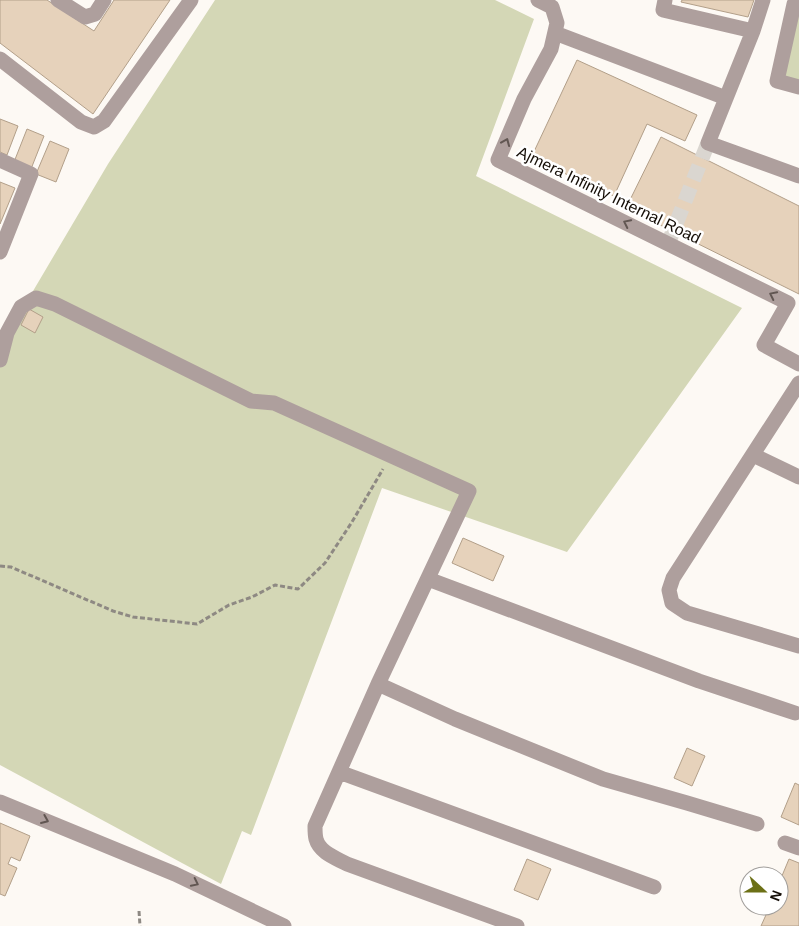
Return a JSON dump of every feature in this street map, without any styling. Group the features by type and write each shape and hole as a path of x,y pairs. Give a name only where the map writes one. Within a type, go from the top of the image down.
{"street":[{"path":"58,0 85,17 96,14 104,0"},
{"path":"0,59 81,122 94,127 104,121 191,0"},
{"name":"Ajmera Infinity Internal Road","path":"538,0 552,7 557,23 555,33 551,49 524,99 498,160 788,303 764,345 799,364"},
{"path":"665,0 663,10 753,31"},
{"path":"763,0 753,31 708,143 799,176"},
{"path":"794,4 777,81 799,87"},
{"path":"555,33 726,98"},
{"path":"0,160 31,174 0,252"},
{"path":"0,360 7,332 21,307 36,298 55,304 252,401 274,403 469,491 378,684 315,826 316,839 322,849 348,864 518,926"},
{"path":"799,383 795,398 752,455 673,578 669,590 672,603 687,613 799,646"},
{"path":"752,455 799,476"},
{"path":"428,579 699,681 794,713"},
{"path":"378,684 455,719 603,779 757,824"},
{"path":"339,772 654,887"},
{"path":"0,802 175,874 284,926"}],"path":[{"path":"0,566 11,567 113,611 133,616 198,624 229,605 252,597 275,585 298,589 326,563 391,456"},
{"path":"139,911 140,926"}],"green space":[{"path":"215,0 495,0 534,19 476,176 742,308 567,552 382,488 251,835 242,831 221,884 0,765 0,347 108,164"},
{"path":"799,5 799,84 781,80"}],"building":[{"path":"0,0 47,0 94,31 114,0 170,0 93,114 0,43"},
{"path":"682,0 754,0 748,17 681,2"},
{"path":"577,60 697,115 685,141 647,124 614,196 531,158"},
{"path":"0,119 18,126 7,155 0,152"},
{"path":"27,129 44,136 31,169 14,162"},
{"path":"661,137 799,206 799,294 626,208"},
{"path":"50,141 69,149 56,182 36,174"},
{"path":"0,182 15,188 0,224"},
{"path":"29,309 43,317 35,333 21,325"},
{"path":"463,538 504,556 493,581 452,563"},
{"path":"687,748 705,756 692,786 674,778"},
{"path":"795,783 799,785 799,825 781,817"},
{"path":"0,823 30,836 20,861 11,857 8,864 17,868 5,896 0,894"},
{"path":"527,859 551,869 538,900 514,890"},
{"path":"789,859 799,863 799,926 761,926 766,916 789,916 789,866 786,866"}],"tunnel":[{"path":"668,244 708,143"}]}
